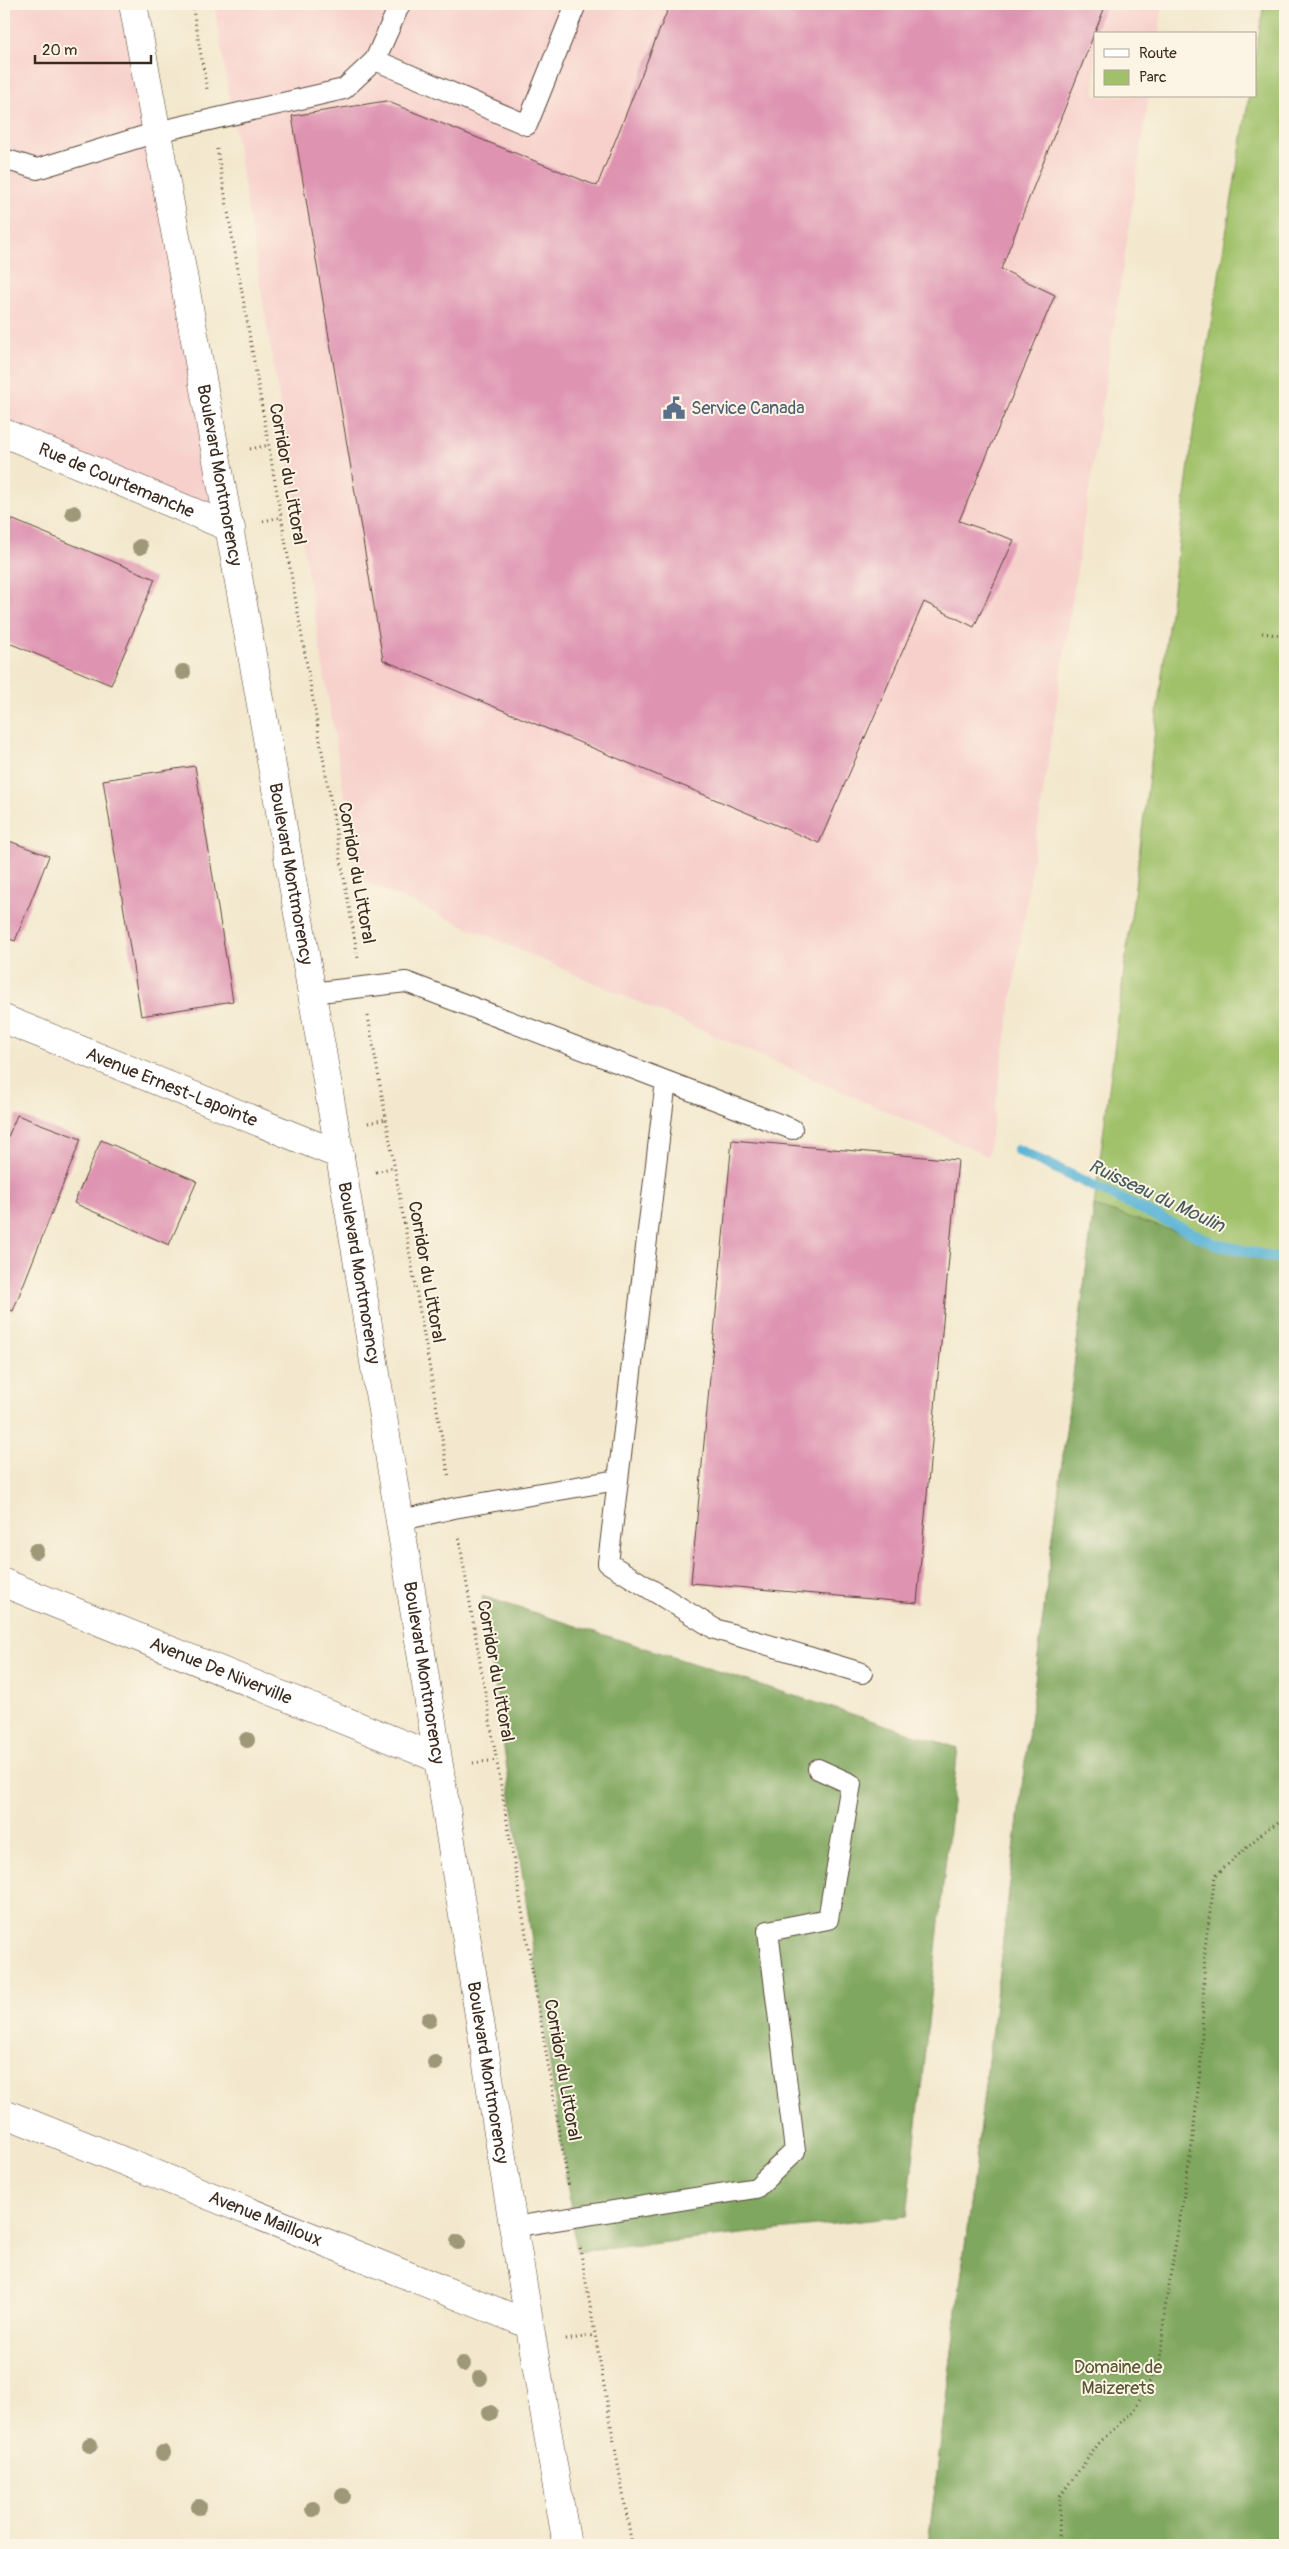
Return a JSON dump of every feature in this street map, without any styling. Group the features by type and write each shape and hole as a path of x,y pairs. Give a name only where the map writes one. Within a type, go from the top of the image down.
{"street":[{"name":"Boulevard Montmorency","path":"133,4 231,528 340,1155 528,2324 567,2545"},
{"name":"Rue de Courtemanche","path":"4,433 231,528"},
{"name":"Avenue Ernest-Lapointe","path":"4,1019 340,1155"},
{"name":"Avenue De Niverville","path":"4,1583 437,1758"},
{"name":"Avenue Mailloux","path":"4,2113 528,2324"}],"lane":[{"path":"4,159 37,168 157,132 344,89 375,60 400,4"},
{"path":"375,60 527,125 576,4"},
{"path":"312,993 406,982 792,1129"},
{"path":"666,1081 608,1563 715,1629 862,1672"},
{"path":"398,1521 454,1508 617,1480"},
{"path":"513,2227 756,2188 795,2151 768,1931 828,1919 851,1784 818,1769"}],"path":[{"name":"Corridor du Littoral","path":"192,4 454,1508 632,2545"},
{"path":"1262,633 1285,636"},
{"path":"1282,1085 1285,1093"},
{"path":"1062,2545 1059,2539 1060,2496 1100,2442 1133,2411 1160,2363 1165,2308 1192,2145 1200,2061 1205,1948 1215,1876 1267,1829 1285,1818"}],"shaded area":[{"path":"4,4 133,4 231,528 4,433"},
{"path":"214,4 1163,4 1159,32 1094,32 1094,98 1149,98 988,1156 358,879"}],"green space":[{"name":"Domaine de Maizerets","path":"1264,4 1285,4 1285,2545 928,2545 1094,1206 1194,425 1249,98 1256,98 1256,50"},
{"name":"Domaine de Maizerets","path":"1094,1206 1215,1244 1285,1260 1285,2545 928,2545"},
{"path":"482,1596 958,1748 907,2216 577,2252"}],"building":[{"name":"Service Canada","path":"670,4 1106,4 1001,269 1055,295 959,521 1014,540 974,627 924,602 819,843 383,660 292,116 386,101 597,186"},
{"path":"4,516 155,579 111,685 4,641"},
{"path":"195,766 233,1001 141,1016 103,780"},
{"path":"4,839 49,856 15,941 4,937"},
{"path":"17,1115 81,1139 13,1311 4,1308 4,1147"},
{"path":"101,1140 197,1181 169,1245 74,1203"},
{"path":"732,1140 958,1160 917,1603 691,1583"}],"waterway":[{"name":"Ruisseau du Moulin","path":"1018,1150 1215,1244 1285,1260"}],"place":[{"name":"Service Canada","path":"674,408"}]}
